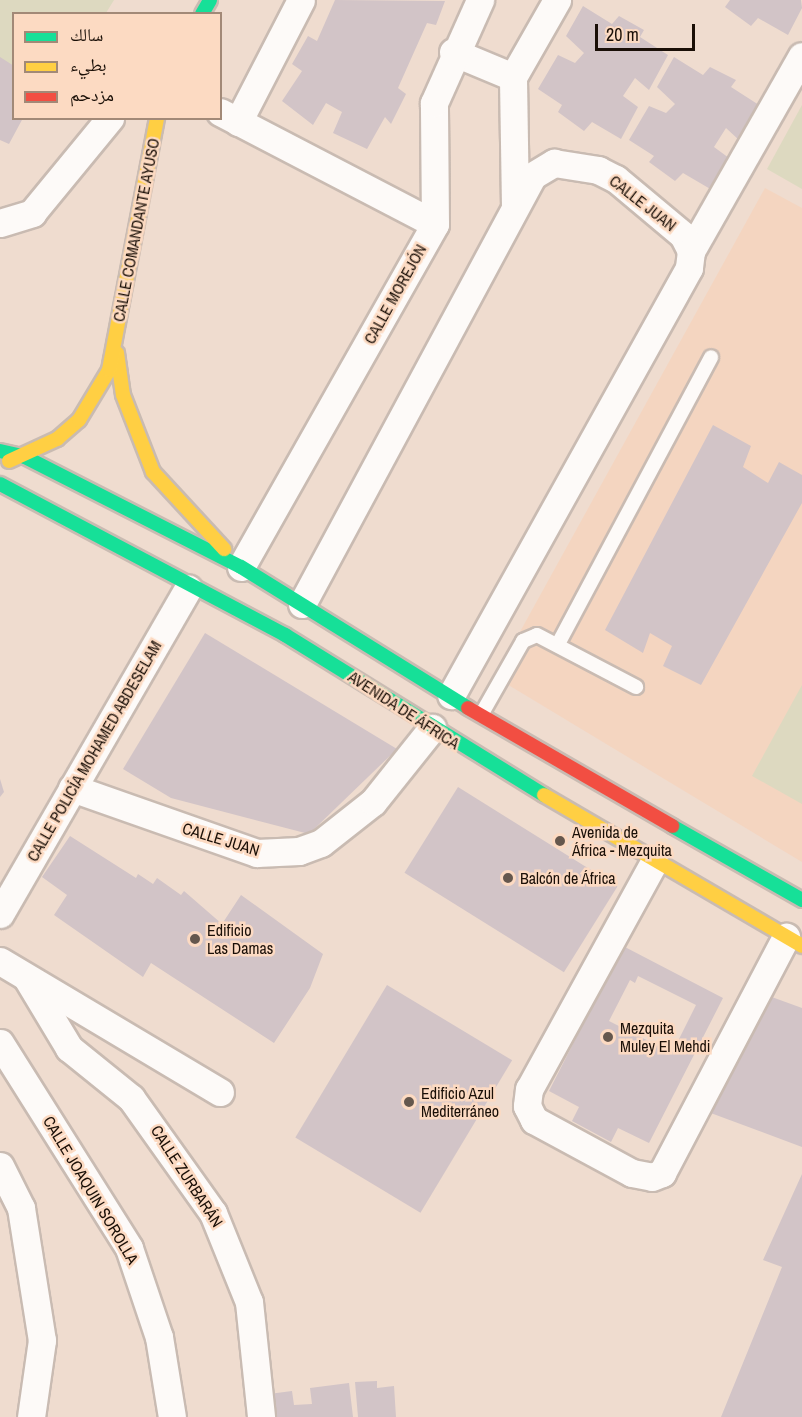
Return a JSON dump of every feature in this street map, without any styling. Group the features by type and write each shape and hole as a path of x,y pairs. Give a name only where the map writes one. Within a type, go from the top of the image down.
{"main road":[{"name":"CALLE COMANDANTE AYUSO","path":"25,457 79,420 97,397 116,342 157,120"},
{"name":"CALLE COMANDANTE AYUSO","path":"116,342 123,394 153,472 241,567"},
{"path":"0,451 25,457 241,567 451,695 481,716 802,900"},
{"path":"0,463 25,457"},
{"name":"AVENIDA DE ÁFRICA","path":"0,484 188,588 285,635 432,728 654,862 794,942"}],"street":[{"path":"301,0 229,117 435,224"},
{"name":"CALLE MOREJÓN","path":"241,567 435,224 434,103 453,52 480,0"},
{"path":"515,207 513,77 557,0"},
{"path":"453,52 513,77"},
{"path":"451,695 682,283 692,251 802,56"},
{"path":"0,223 33,213 108,120"},
{"name":"CALLE JUAN","path":"302,604 532,176 554,163 598,170 669,221 692,251"},
{"name":"CALLE POLICÍA MOHAMED ABDESELAM","path":"0,914 188,588"},
{"name":"CALLE JUAN","path":"72,789 257,853 299,851 321,843 373,802 432,728"},
{"path":"654,862 529,1089 527,1106 534,1120 632,1173 652,1178 662,1173 794,942"},
{"path":"0,961 220,1092"},
{"name":"CALLE ZURBARÁN","path":"27,978 69,1048 131,1098 213,1213 249,1302 261,1417"},
{"name":"CALLE JOAQUIN SOROLLA","path":"5,1058 129,1248 159,1337 172,1417"},
{"path":"0,1166 21,1208 42,1340 31,1417"}],"lane":[{"path":"558,644 711,357"},
{"path":"481,716 523,641 537,635 636,687"}],"shaded area":[{"path":"0,0 114,0 107,12 12,12 12,106 0,102"},
{"path":"802,105 802,189 767,169"},
{"path":"765,188 802,208 802,862 495,677"},
{"path":"802,685 802,804 752,776"}],"building":[{"path":"335,0 445,1 436,25 427,23 398,88 406,94 391,124 385,117 367,149 333,133 342,112 326,103 313,125 282,101 302,71 292,64 308,36 317,41"},
{"path":"730,0 801,0 802,8 788,35 758,18 751,26 725,7"},
{"path":"583,6 612,24 619,16 644,30 640,37 668,55 649,90 635,78 623,96 638,107 621,139 592,122 584,131 558,112 562,105 538,89 558,55 575,63 584,53 566,36"},
{"path":"0,57 12,65 12,120 22,120 9,144 0,140"},
{"path":"674,57 703,75 710,67 736,80 731,87 759,105 740,141 726,128 714,147 729,158 712,190 683,173 675,181 649,162 654,156 629,140 649,106 666,113 675,104 657,87"},
{"path":"713,425 751,446 743,467 768,483 779,462 802,475 802,503 701,685 663,666 672,646 650,633 643,653 605,630"},
{"path":"205,633 397,749 309,834 171,798 123,769"},
{"path":"0,779 4,792 0,797"},
{"name":"Balcón de África","path":"458,787 617,887 564,972 404,873"},
{"name":"Edificio Las Damas","path":"70,836 136,878 138,874 153,884 157,878 181,895 184,891 222,924 241,895 323,954 310,988 274,1043 151,963 143,977 54,915 67,895 42,877"},
{"name":"Mezquita Muley El Mehdi","path":"623,946 723,998 649,1143 618,1128 611,1142 572,1121 579,1107 549,1091","holes":["638,976 696,1005 672,1053 609,1021 630,980 635,983"]},
{"name":"Edificio Azul Mediterráneo","path":"387,985 512,1060 420,1213 295,1138"},
{"path":"769,996 802,1008 802,1147 708,1112"},
{"path":"802,1174 802,1417 721,1417 782,1267 763,1260"},
{"path":"377,1381 377,1388 394,1386 396,1417 358,1417 355,1382"},
{"path":"349,1383 353,1417 272,1417 269,1394 292,1391 294,1405 312,1404 310,1388"}],"traffic: fast":[{"path":"203,12 210,0"},
{"path":"0,451 25,457 241,567 468,708"},
{"path":"0,484 285,635 544,795"},
{"path":"672,826 802,900"}],"traffic: slow":[{"path":"9,461 57,439 79,420 109,370 157,120"},
{"path":"117,353 123,395 153,472 224,549"},
{"path":"544,795 802,946"}],"traffic: jam":[{"path":"468,708 672,826"}],"place":[{"name":"Avenida de África - Mezquita","path":"560,841"},
{"name":"Balcón de África","path":"508,878"},
{"name":"Edificio Las Damas","path":"195,939"},
{"name":"Mezquita Muley El Mehdi","path":"608,1037"},
{"name":"Edificio Azul Mediterráneo","path":"409,1102"}]}
